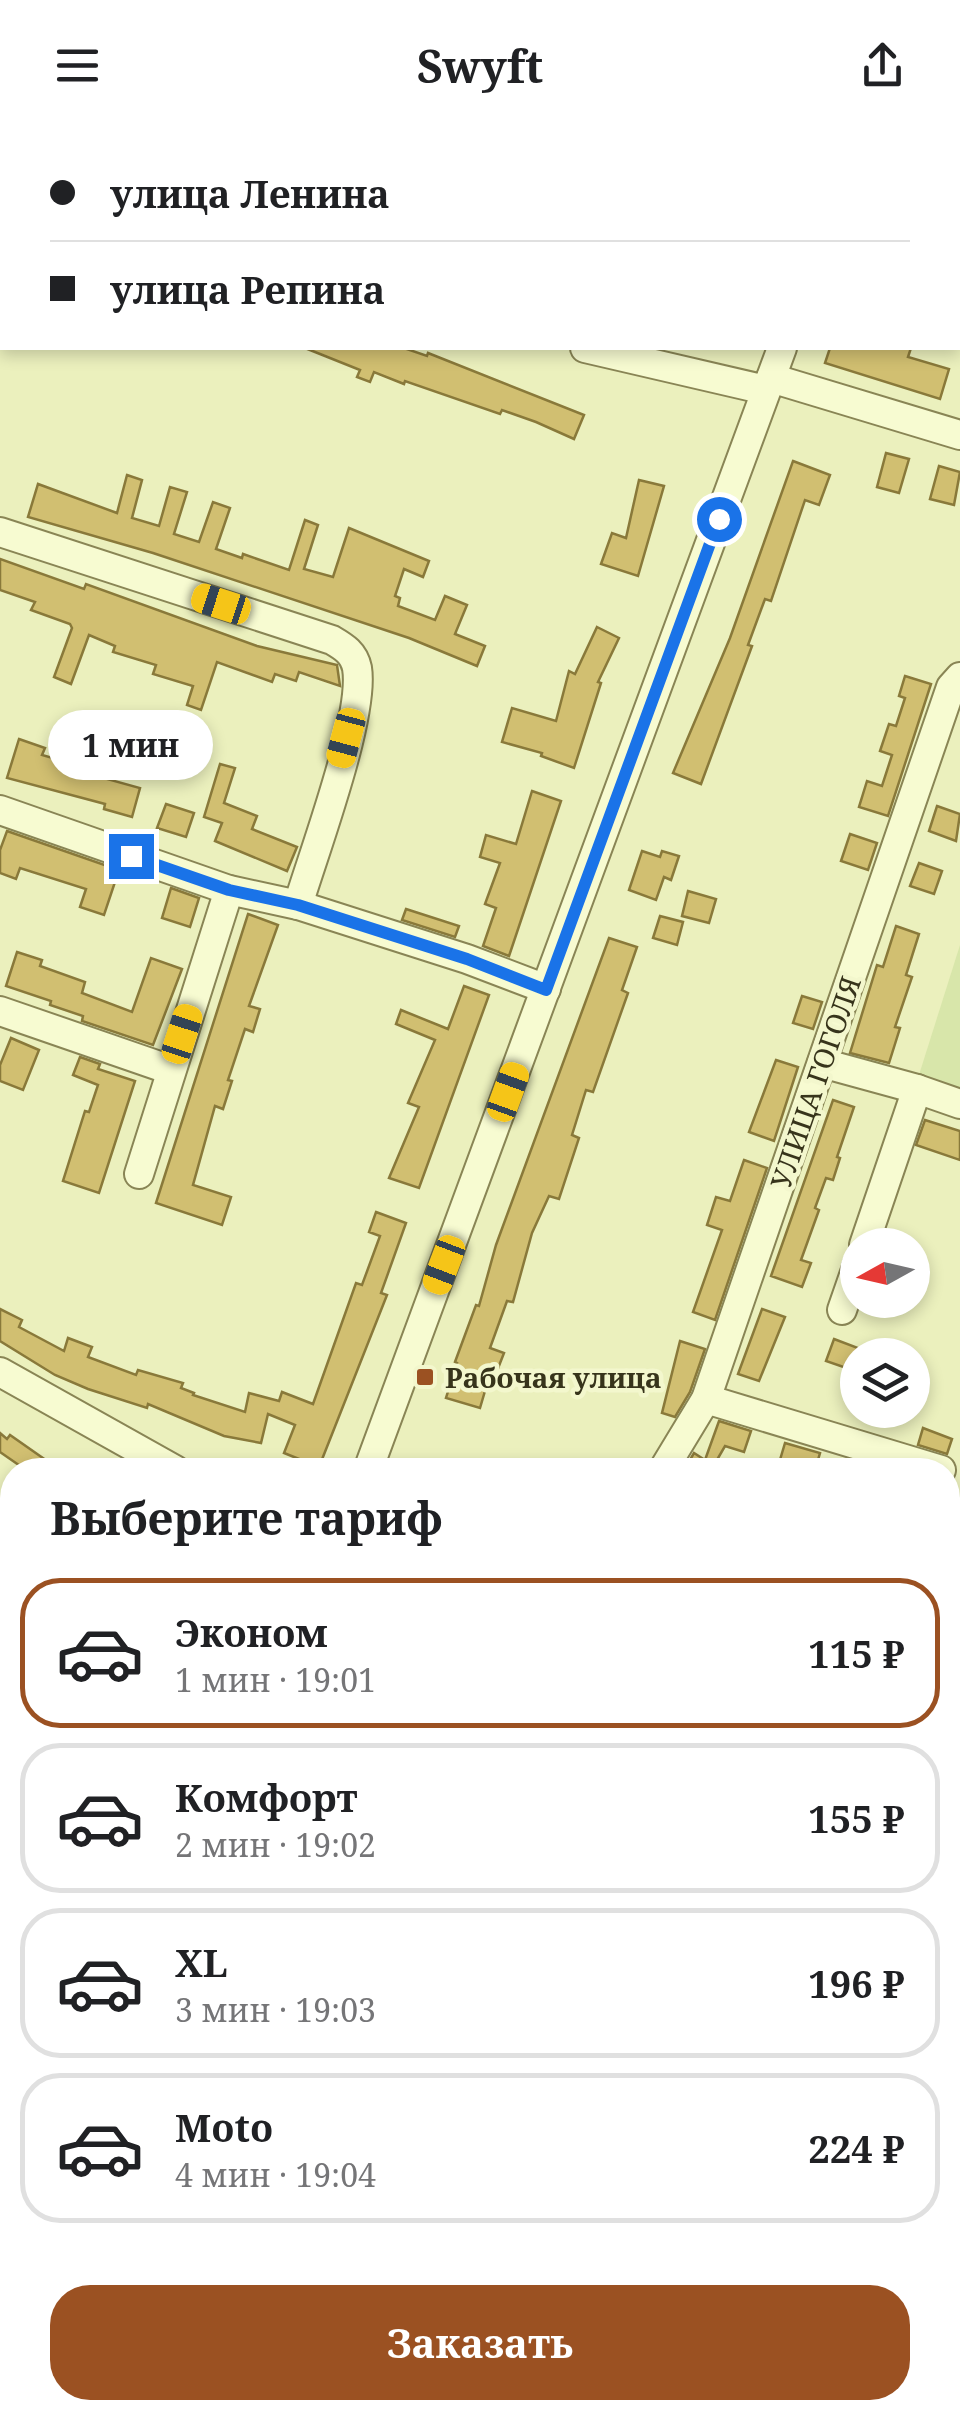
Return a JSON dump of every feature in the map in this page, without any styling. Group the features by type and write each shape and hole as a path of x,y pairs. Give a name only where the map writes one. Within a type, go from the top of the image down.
{"street":[{"path":"594,350 769,384 960,436"},
{"path":"372,1458 781,350"},
{"path":"0,532 347,648 356,663 354,711 298,905"},
{"name":"УЛИЦА ГОГОЛЯ","path":"670,1458 706,1399 956,682"},
{"path":"0,810 229,890 298,905 467,959 546,990"},
{"path":"139,1174 229,890"},
{"path":"0,1011 171,1070"},
{"path":"822,1063 960,1104"},
{"path":"870,1228 917,1089"},
{"path":"0,1372 154,1458"},
{"path":"706,1399 902,1458"}],"green space":[{"path":"960,945 960,1093 918,1078"}],"building":[{"path":"310,350 410,350 427,356 428,353 584,415 574,439 502,410 500,414 374,372 370,382 357,377 360,370"},
{"path":"829,350 910,350 908,357 949,369 940,399 825,363"},
{"path":"886,453 909,459 899,493 877,487"},
{"path":"793,461 830,475 819,505 805,500 771,601 765,599 748,645 752,646 701,784 673,773 730,638"},
{"path":"939,466 960,472 954,505 930,499"},
{"path":"127,475 142,480 132,518 159,526 170,487 187,492 174,534 199,542 213,502 230,508 216,549 242,558 243,554 289,570 305,520 318,525 304,569 333,577 349,528 429,561 423,577 404,569 395,596 400,598 398,606 435,620 445,596 467,605 455,634 485,646 477,666 409,638 153,553 28,517 38,484 117,513"},
{"path":"639,480 664,486 638,576 601,564 612,533 626,538"},
{"path":"0,559 84,589 86,584 257,646 337,665 340,686 299,672 296,681 275,674 272,682 217,662 201,710 187,705 193,686 153,674 156,665 113,652 115,646 89,635 71,684 54,677 72,628 70,624 31,610 35,602 0,590"},
{"path":"597,627 619,638 598,682 601,683 574,768 541,756 542,753 502,742 512,708 556,721 569,671 575,674"},
{"path":"905,676 931,684 888,816 859,807 867,781 882,786 892,755 880,751 889,724 896,726 905,698 899,696"},
{"path":"19,739 45,748 42,755 91,769 89,774 140,788 132,817 104,809 105,804 7,778"},
{"path":"146,745 177,754 171,774 140,764"},
{"path":"220,764 235,768 224,803 257,816 252,829 297,847 287,871 215,841 222,823 204,817"},
{"path":"532,791 561,801 509,956 483,946 496,908 485,904 500,863 480,857 486,835 516,844"},
{"path":"166,804 194,813 186,837 157,828"},
{"path":"937,806 960,814 956,841 929,831"},
{"path":"7,831 119,870 104,915 80,907 86,889 20,868 16,879 0,873 0,850"},
{"path":"850,834 877,843 868,870 841,861"},
{"path":"642,851 660,857 662,851 679,856 671,880 664,877 656,900 629,890"},
{"path":"919,863 942,871 934,894 910,886"},
{"path":"171,888 199,898 190,927 162,918"},
{"path":"688,891 716,899 709,923 682,916"},
{"path":"406,909 459,926 455,937 402,920"},
{"path":"248,914 278,925 249,1006 260,1009 253,1032 245,1029 223,1109 215,1106 193,1185 231,1197 222,1225 156,1203"},
{"path":"660,916 683,922 677,945 653,938"},
{"path":"896,926 919,934 906,975 912,977 895,1027 900,1028 889,1063 850,1053 877,965 883,967"},
{"path":"609,938 637,947 622,990 628,993 593,1092 586,1090 572,1135 579,1138 559,1199 549,1196 532,1233 513,1302 507,1301 490,1348 504,1353 495,1376 490,1374 480,1408 446,1398 496,1245"},
{"path":"17,952 42,960 40,966 85,982 82,993 132,1012 151,958 182,969 153,1045 82,1021 83,1016 50,1005 51,1001 6,986"},
{"path":"464,986 489,995 419,1188 389,1178 419,1107 408,1103 435,1040 396,1024 401,1010 448,1029"},
{"path":"802,996 822,1002 813,1029 793,1023"},
{"path":"11,1038 39,1050 23,1090 0,1081 0,1065"},
{"path":"80,1057 100,1064 98,1069 135,1081 99,1193 63,1181 85,1111 89,1112 98,1085 73,1075"},
{"path":"776,1060 798,1067 774,1141 749,1132"},
{"path":"833,1100 854,1107 833,1180 826,1178 815,1208 819,1210 801,1260 811,1263 802,1287 771,1276"},
{"path":"925,1120 960,1131 960,1160 916,1145"},
{"path":"744,1160 767,1168 715,1320 693,1312 722,1230 707,1225 716,1197 730,1201"},
{"path":"376,1212 406,1223 381,1293 387,1295 323,1458 296,1458 284,1453 295,1425 268,1414 261,1443 224,1436 148,1404 147,1408 88,1389 55,1375 0,1341 0,1309 22,1320 19,1327 64,1351 68,1338 92,1347 88,1357 136,1375 138,1370 183,1383 181,1388 193,1395 245,1412 249,1393 279,1401 282,1392 313,1404 356,1283 362,1285 380,1236 369,1232"},
{"path":"762,1309 785,1317 759,1381 738,1374"},
{"path":"834,1339 840,1341 840,1366 826,1361"},
{"path":"680,1341 705,1349 690,1392 675,1417 662,1413"},
{"path":"719,1421 751,1431 744,1452 725,1446 718,1458 706,1458"},
{"path":"923,1428 952,1439 947,1454 918,1445"},
{"path":"0,1433 7,1439 10,1435 43,1458 9,1458 0,1452"},
{"path":"785,1443 820,1453 819,1458 781,1458"}],"place":[{"name":"Рабочая улица","path":"425,1377"}],"route":[{"path":"131,856 229,890 298,905 467,959 546,990 719,519"}]}
